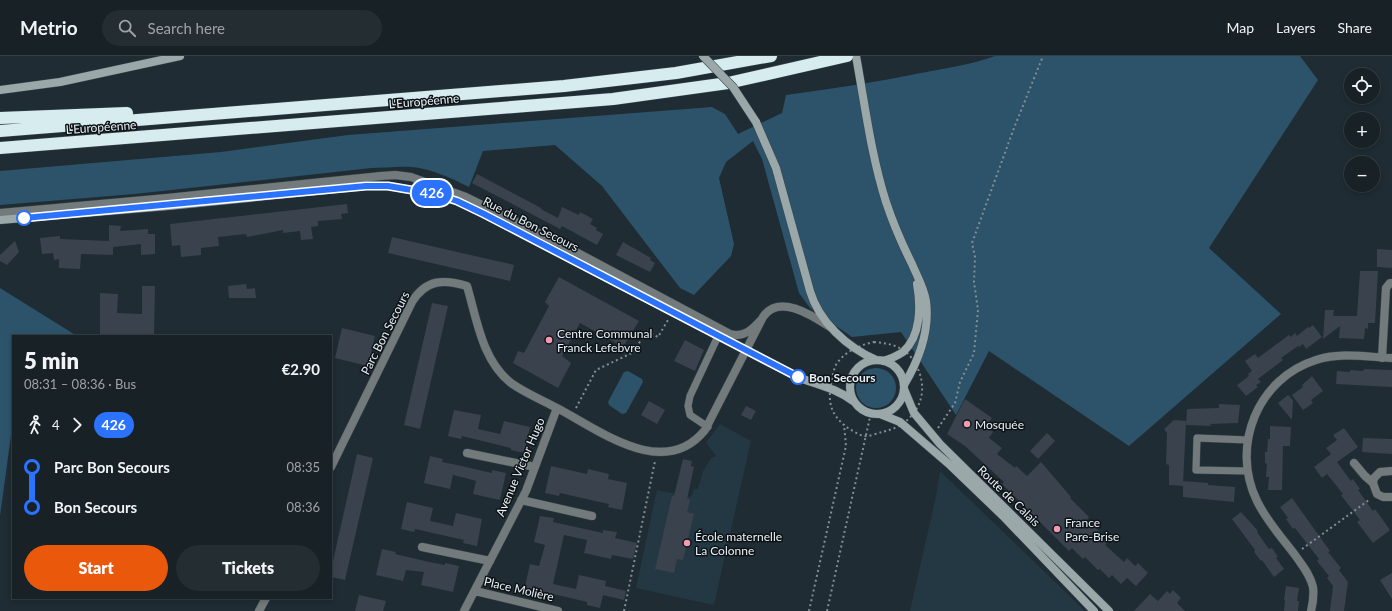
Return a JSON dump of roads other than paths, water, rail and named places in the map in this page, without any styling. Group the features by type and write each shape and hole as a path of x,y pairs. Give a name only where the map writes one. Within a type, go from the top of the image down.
{"highway":[{"name":"L'Européenne","path":"0,131 556,87 694,70 771,56"},
{"name":"L'Européenne","path":"0,148 636,97 728,83 847,56"},
{"path":"0,118 115,113 241,112"}],"main road":[{"path":"0,90 60,82 180,56"},
{"path":"703,56 733,87 756,122 764,139 776,168 812,298 820,314 854,349 896,369 901,375 904,387"},
{"path":"856,56 880,181 890,212 923,290 926,311 925,332 920,353 904,387 902,398 898,405 889,412 870,414 861,409 853,401 850,389 853,374 861,365 898,355 904,350 913,336 918,320 919,295 911,262"},
{"name":"Rue du Bon Secours","path":"0,220 18,215 362,186 382,186 435,194 466,205 672,311 701,319 747,351 804,380 840,392 853,401"},
{"name":"Route de Calais","path":"904,387 912,408 940,444 1109,611"},
{"name":"Route de Calais","path":"880,414 900,422 954,469 1094,611"}],"street":[{"name":"Rue du Bon Secours","path":"168,202 381,176 406,176 450,190 488,207 607,268 701,319"},
{"name":"Rue du Bon Secours","path":"0,213 18,215"},
{"name":"Parc Bon Secours","path":"332,465 412,302 420,291 434,283 448,282 467,286 483,342 498,369 512,384 557,408"},
{"path":"1382,358 1386,288 1390,283 1392,283"},
{"path":"761,320 766,313 773,308 788,307 807,314 834,330"},
{"name":"Rue du Bon Secours","path":"720,333 741,335 752,330 761,320"},
{"name":"Avenue Victor Hugo","path":"464,611 521,500 557,408 627,446 643,451 657,452 684,446 702,435 708,426 747,351 761,320"},
{"path":"1312,611 1314,593 1312,582 1308,573 1257,502 1251,486 1246,454 1254,417 1265,398 1280,382 1297,369 1316,360 1330,357 1392,358"},
{"path":"467,453 535,467"},
{"path":"1354,463 1373,483 1377,494 1383,497 1392,497"},
{"path":"1373,483 1374,478 1380,472 1392,471"},
{"path":"521,500 592,516"},
{"path":"422,547 490,561"},
{"name":"Place Molière","path":"475,591 558,611"},
{"path":"259,611 265,599"}],"lane":[{"path":"403,189 402,183 406,176"},
{"path":"708,426 690,415 688,402 720,333"},
{"path":"1248,440 1197,438 1196,470 1248,471"}],"place":[{"name":"Centre Communal Franck Lefebvre","path":"549,340"},
{"name":"Bon Secours","path":"798,377"},
{"name":"Mosquée","path":"967,424"},
{"name":"France Pare-Brise","path":"1057,529"},
{"name":"École maternelle La Colonne","path":"687,543"}]}
